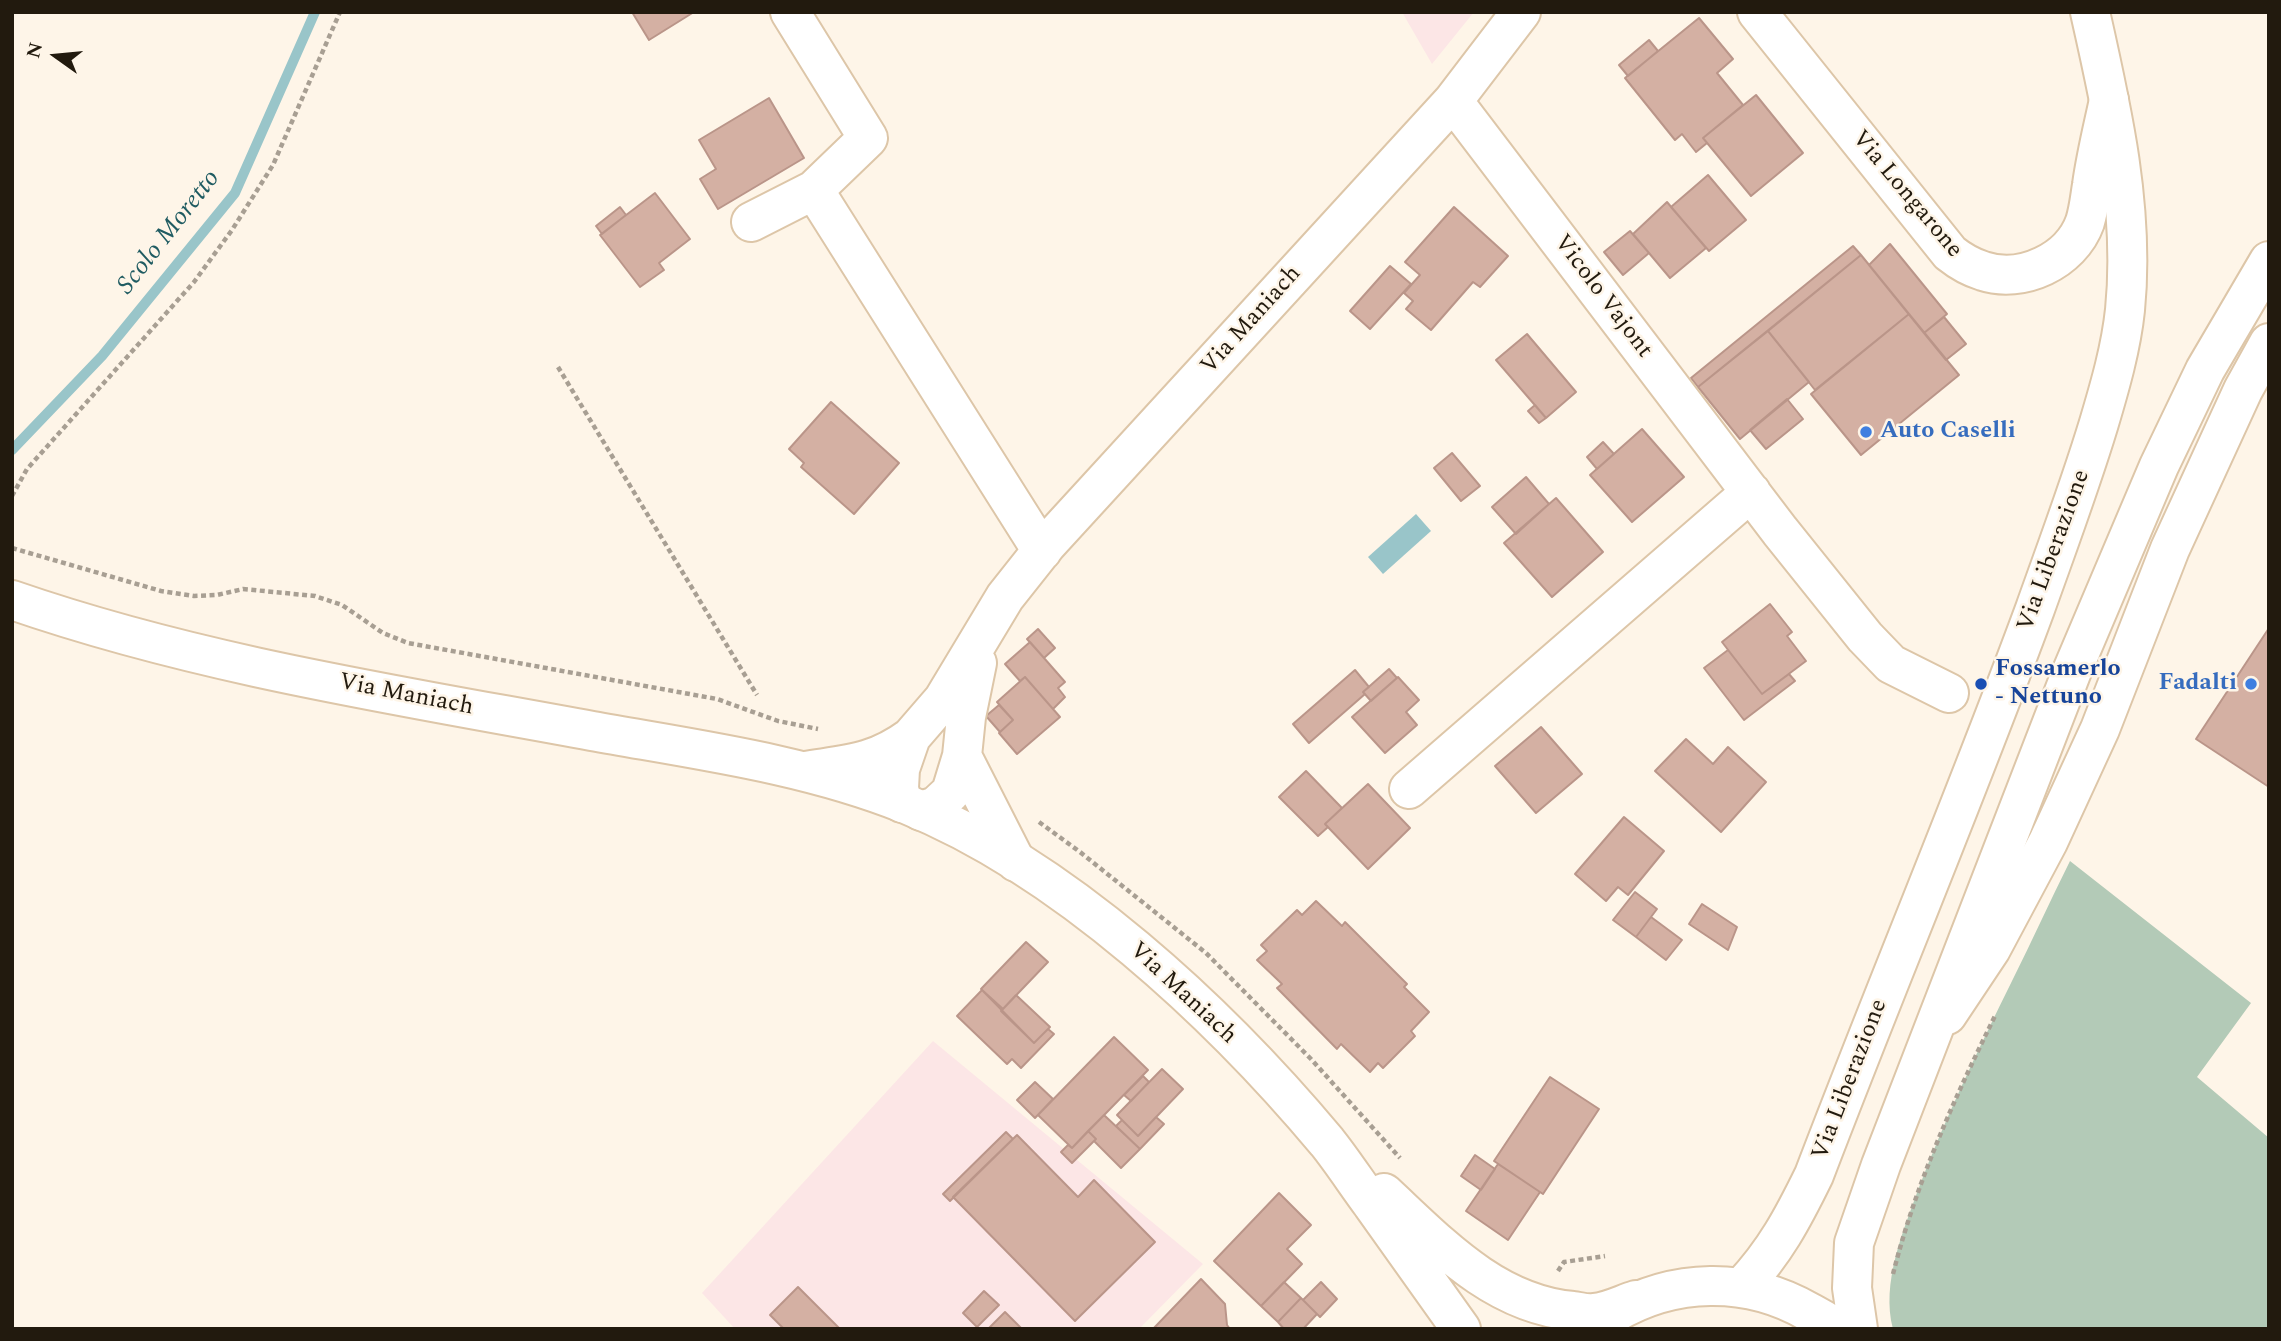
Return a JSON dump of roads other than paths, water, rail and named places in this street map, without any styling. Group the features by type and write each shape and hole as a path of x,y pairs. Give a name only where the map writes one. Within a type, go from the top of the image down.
{"main road":[{"path":"751,222 814,190 868,138 790,12"},
{"name":"Via Maniach","path":"805,771 874,759 911,737 943,700 1005,597 1042,551 1454,101 1521,12"},
{"name":"Via Longarone","path":"1758,12 1950,253 1965,264 1984,272 2013,274 2043,267 2074,242 2084,225 2090,205 2091,185 2109,97"},
{"name":"Via Liberazione","path":"1742,1287 1765,1263 1788,1228 1814,1175 2007,685 2080,487 2113,373 2125,310 2126,229 2109,97 2090,12"},
{"name":"Vicolo Vajont","path":"1454,101 1865,638 1891,664 1948,693"},
{"path":"814,190 1042,551"},
{"path":"1858,1329 1852,1288 1854,1243 1881,1165 2072,671 2159,466 2205,370 2269,261"},
{"path":"1929,1043 1991,949 2048,842 2100,729 2170,550 2243,390 2269,343"},
{"path":"1409,789 1751,492"},
{"name":"Via Maniach","path":"12,600 149,642 242,665 805,771 912,807 973,836 1096,917 1200,1008 1278,1086 1330,1145 1461,1329"},
{"name":"Via Maniach","path":"912,807 936,806 951,792 962,756 966,717 985,630"},
{"name":"Via Maniach","path":"911,737 900,769 899,788 912,807"},
{"name":"Via Maniach","path":"962,756 1016,862"},
{"name":"Via Maniach","path":"1330,1145 1470,1270 1495,1286 1537,1304 1560,1310 1595,1313 1636,1300"},
{"path":"1588,1329 1636,1300 1664,1291 1704,1285 1742,1287 1790,1301 1836,1329"}],"water":[{"path":"1416,514 1431,531 1383,574 1368,557"}],"waterway":[{"name":"Scolo Moretto","path":"12,450 102,356 235,193 315,12"}],"place":[{"name":"Auto Caselli","path":"1866,432"},
{"name":"Fossamerlo - Nettuno","path":"1981,684"},
{"name":"Fadalti","path":"2251,684"}]}
